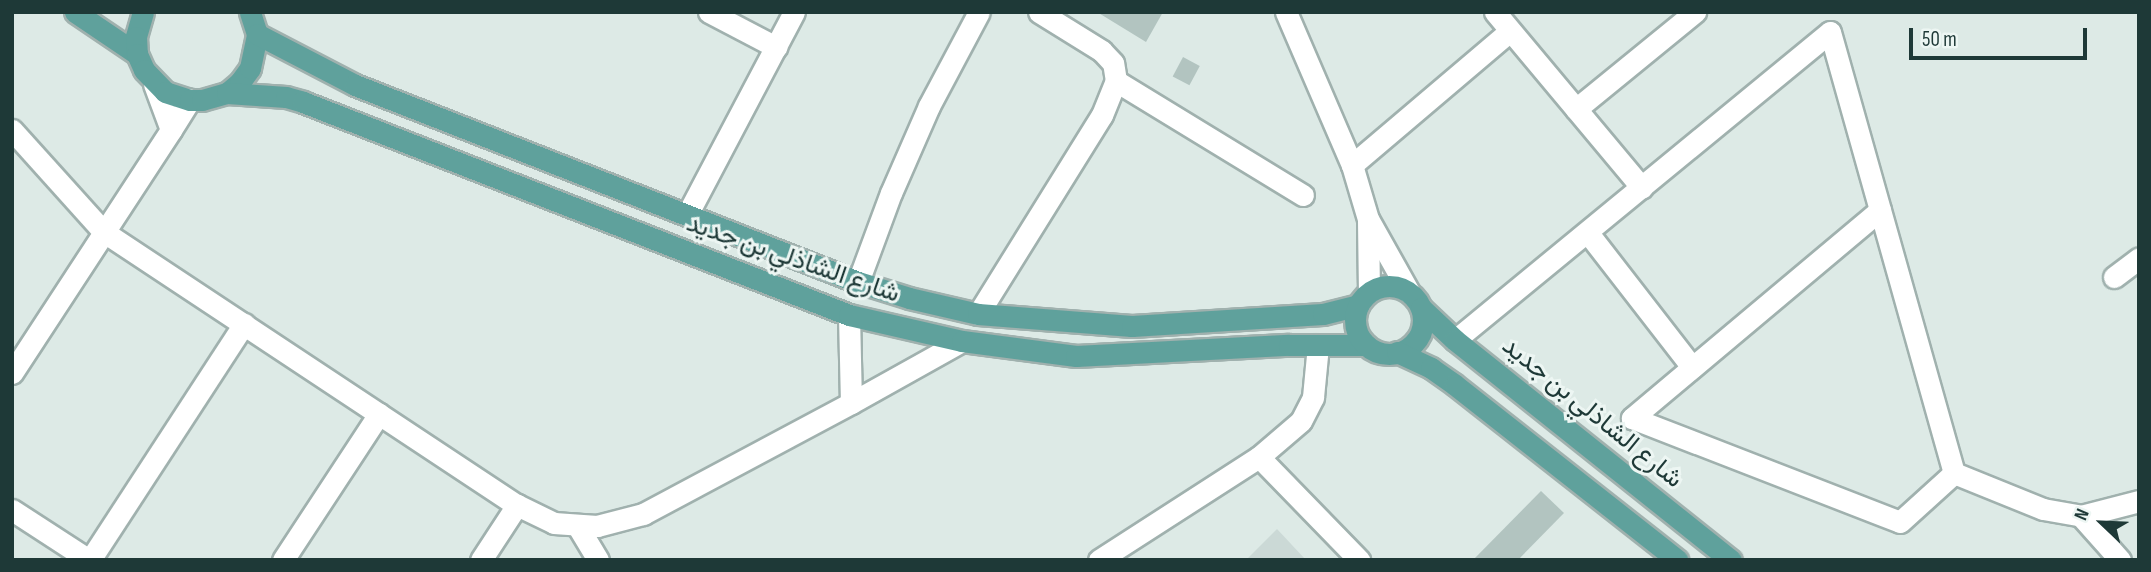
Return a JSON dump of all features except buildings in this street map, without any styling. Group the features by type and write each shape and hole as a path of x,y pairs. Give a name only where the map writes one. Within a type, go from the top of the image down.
{"main road":[{"path":"75,12 137,54"},
{"path":"143,12 136,37 137,54 154,84 165,92 190,100"},
{"path":"226,93 240,82 250,68 257,34 250,12"},
{"name":"شارع الشاذلي بن جديد","path":"257,34 355,85 858,282 978,314 1056,322 1180,325 1323,314 1364,299"},
{"name":"شارع الشاذلي بن جديد","path":"190,100 215,98 226,93 285,97 322,108 849,315 962,341 1076,356 1366,345"},
{"path":"1397,352 1418,338 1423,322 1415,300 1393,286 1364,299 1357,331 1366,345 1380,353 1397,352 1431,368 1676,560"},
{"name":"شارع الشاذلي بن جديد","path":"1415,300 1455,340 1731,560"}],"street":[{"path":"709,12 776,47"},
{"path":"687,215 794,12"},
{"path":"978,314 1102,115 1116,81 1113,63 1102,51 1039,12"},
{"path":"1286,12 1352,165 1368,219 1415,300"},
{"path":"1494,12 1642,188"},
{"path":"1576,109 1695,12"},
{"path":"858,282 918,131 970,15"},
{"path":"1352,165 1510,31"},
{"path":"1455,340 1830,32 1954,473"},
{"path":"1116,81 1303,195"},
{"path":"154,84 171,130"},
{"path":"12,373 190,100"},
{"path":"12,130 104,232 517,505 554,523 597,526 643,514 962,341"},
{"path":"1880,210 1632,418 1900,522 1954,473"},
{"path":"1364,299 1368,219"},
{"path":"1588,233 1692,367"},
{"path":"2114,277 2139,258"},
{"path":"849,315 851,403"},
{"path":"12,510 89,560 244,324"},
{"path":"1099,560 1259,457 1301,421 1312,397 1318,345"},
{"path":"283,560 379,414"},
{"path":"1259,457 1359,560"},
{"path":"1954,473 2043,509 2081,516 2139,501"},
{"path":"481,560 517,505"},
{"path":"2081,516 2120,560"},
{"path":"577,525 598,560"}],"shaded area":[{"path":"1277,529 1306,560 1246,560"}]}
